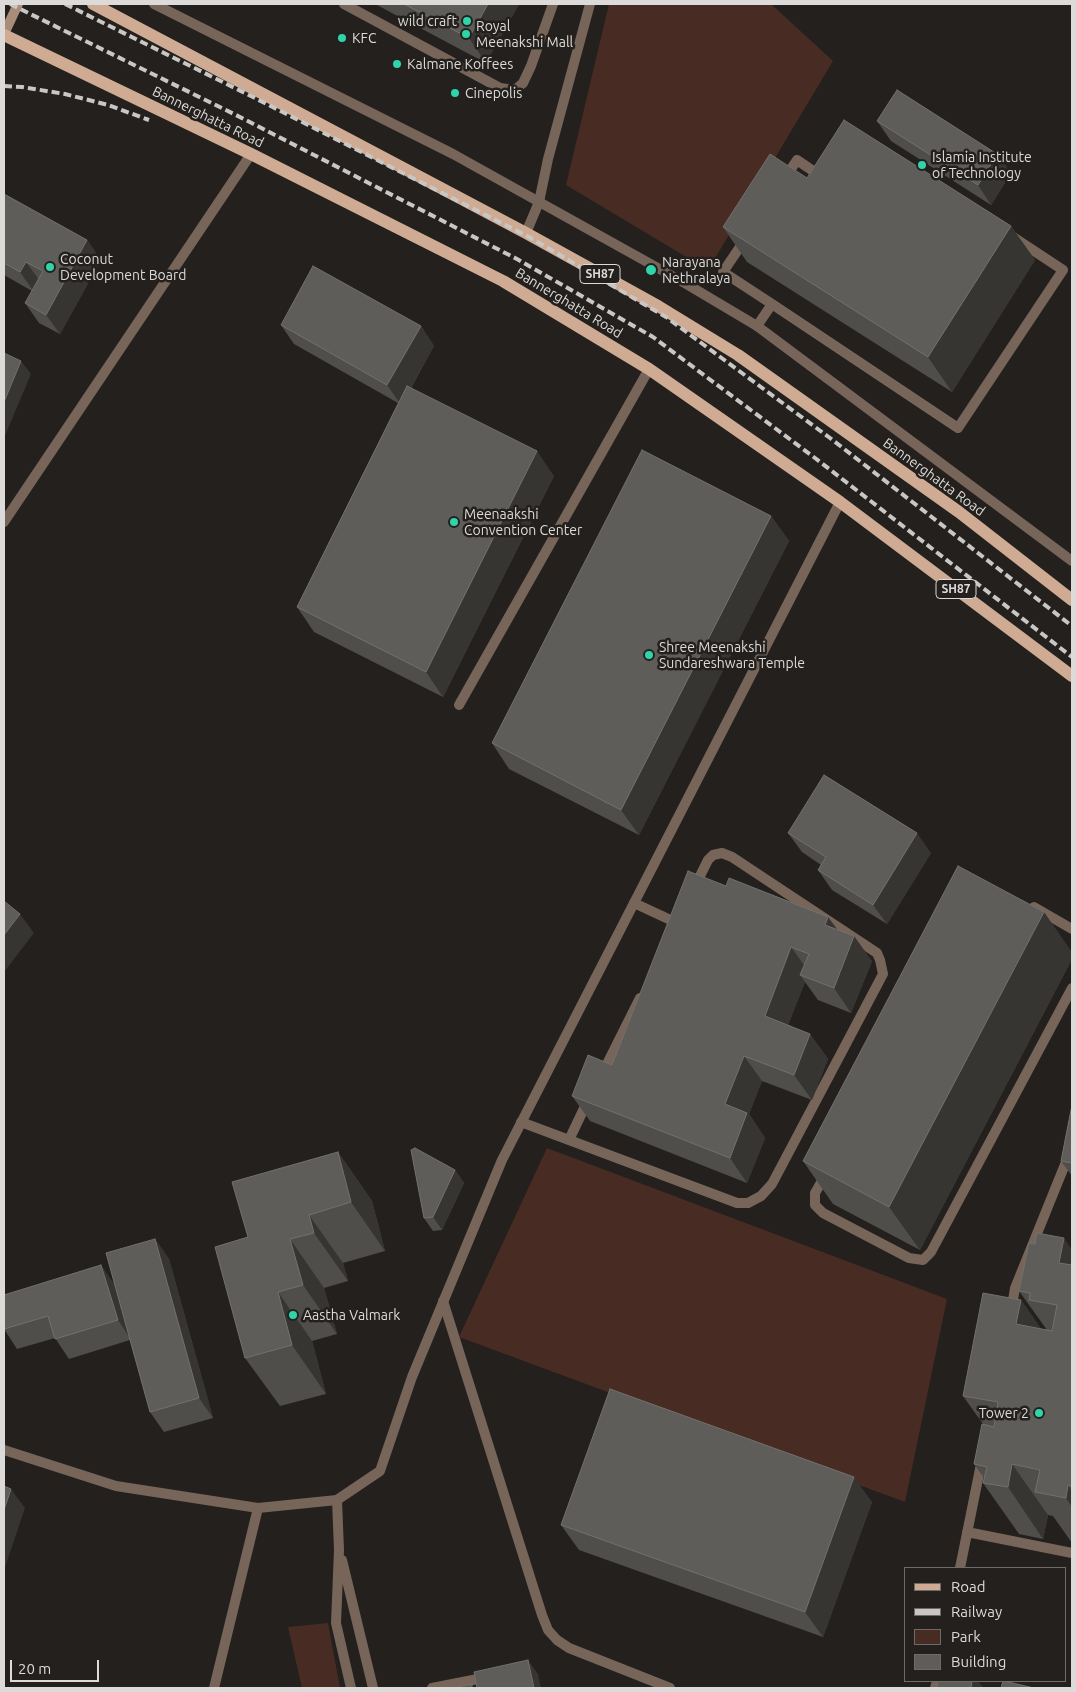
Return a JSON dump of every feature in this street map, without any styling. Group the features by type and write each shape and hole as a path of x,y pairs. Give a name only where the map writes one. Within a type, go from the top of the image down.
{"main road":[{"path":"4,34 18,4"},
{"name":"Bannerghatta Road","path":"93,4 526,233 658,306 738,354 959,512 1072,600"},
{"name":"Bannerghatta Road","path":"4,34 251,154 503,281 649,369 840,502 1072,676"}],"street":[{"path":"154,4 453,154 683,282 757,326 1072,562"},
{"path":"344,4 500,88 515,90 523,83 531,66 553,4"},
{"path":"526,233 539,202 548,159 590,4"},
{"path":"4,522 251,154"},
{"path":"781,184 797,160 819,174 829,159"},
{"path":"750,232 723,272 958,428 1063,270 1005,232"},
{"path":"757,326 772,304"},
{"path":"459,705 649,369"},
{"path":"4,1450 116,1486 258,1508 337,1500 380,1471 412,1377 502,1160 840,502"},
{"path":"521,1122 737,1203 748,1203 761,1196 772,1184 883,974 877,953 727,855 722,853 713,855 708,860 690,896"},
{"path":"634,903 677,923"},
{"path":"1025,903 1072,929"},
{"path":"830,1167 815,1193 815,1205 823,1213 910,1258 923,1260 931,1252 1072,988"},
{"path":"569,1140 642,992"},
{"path":"1008,1327 1015,1288 1072,1148"},
{"path":"443,1301 548,1630 557,1640 569,1648 670,1688"},
{"path":"960,1567 984,1444"},
{"path":"337,1500 339,1550 336,1623 351,1688"},
{"path":"214,1688 258,1508"},
{"path":"967,1532 1072,1553"},
{"path":"339,1550 374,1688"},
{"path":"432,1688 498,1675"},
{"path":"936,1684 950,1687"}],"green space":[{"path":"609,4 771,4 833,61 708,270 566,185"},
{"path":"547,1148 947,1299 905,1502 459,1337"},
{"path":"328,1623 340,1688 302,1688 288,1627"}],"building":[{"path":"404,4 488,4 469,38"},
{"path":"897,90 997,154 978,185 877,121"},
{"name":"Narayana Nethralaya","path":"844,120 1011,226 928,357 723,227 770,154 807,178"},
{"path":"4,194 87,240 46,315 25,303 43,271 26,262 20,272 4,263"},
{"path":"313,266 421,326 387,385 281,325"},
{"path":"4,353 21,361 4,402"},
{"path":"407,386 537,451 426,672 297,607"},
{"name":"Shree Meenakshi Sundareshwara Temple","path":"642,450 771,516 621,810 492,743"},
{"path":"824,775 917,833 873,905 818,870 826,857 788,833"},
{"path":"958,866 1044,912 889,1207 803,1161"},
{"path":"688,871 726,886 729,878 828,917 825,925 854,936 834,988 800,975 809,954 791,947 765,1016 810,1034 794,1075 744,1056 725,1104 747,1113 730,1158 572,1096 588,1055 612,1065"},
{"path":"4,901 20,914 4,935"},
{"path":"1072,1105 1072,1163 1061,1161"},
{"path":"415,1148 455,1170 433,1217 424,1218 411,1150"},
{"path":"338,1152 351,1202 309,1215 314,1233 290,1239 303,1285 278,1292 292,1345 245,1358 215,1247 248,1237 232,1182"},
{"path":"1037,1233 1064,1238 1059,1263 1072,1265 1072,1486 1068,1485 1066,1498 1035,1492 1040,1470 1012,1464 1008,1487 983,1483 987,1467 974,1464 982,1424 994,1427 998,1402 963,1396 983,1293 1021,1300 1016,1324 1052,1331 1057,1305 1029,1300 1030,1293 1019,1291 1029,1243 1035,1244"},
{"path":"155,1239 199,1398 150,1412 106,1253"},
{"path":"101,1265 118,1320 55,1339 48,1316 4,1329 4,1295"},
{"path":"610,1389 854,1477 805,1612 561,1525"},
{"path":"4,1486 11,1489 4,1510"},
{"path":"528,1660 534,1688 477,1688 474,1672"},
{"path":"938,1682 972,1682 971,1688 937,1688"},
{"path":"1003,1682 1008,1682 1034,1688 1001,1688"},
{"path":"472,1684 472,1688 452,1688"}],"railway":[{"path":"10,4 236,115 517,259 653,337 815,458 1072,657"},
{"path":"65,4 529,237 666,317 830,438 1072,626"},
{"path":"4,86 65,94 108,105 149,120"}],"place":[{"name":"wild craft","path":"467,21"},
{"name":"Royal Meenakshi Mall","path":"466,34"},
{"name":"KFC","path":"342,38"},
{"name":"Kalmane Koffees","path":"397,64"},
{"name":"Cinepolis","path":"455,93"},
{"name":"Islamia Institute of Technology","path":"922,165"},
{"name":"Coconut Development Board","path":"50,267"},
{"name":"Narayana Nethralaya","path":"651,270"},
{"name":"Meenaakshi Convention Center","path":"454,522"},
{"name":"Shree Meenakshi Sundareshwara Temple","path":"649,655"},
{"name":"Aastha Valmark","path":"293,1315"},
{"name":"Tower 2","path":"1039,1413"}]}
